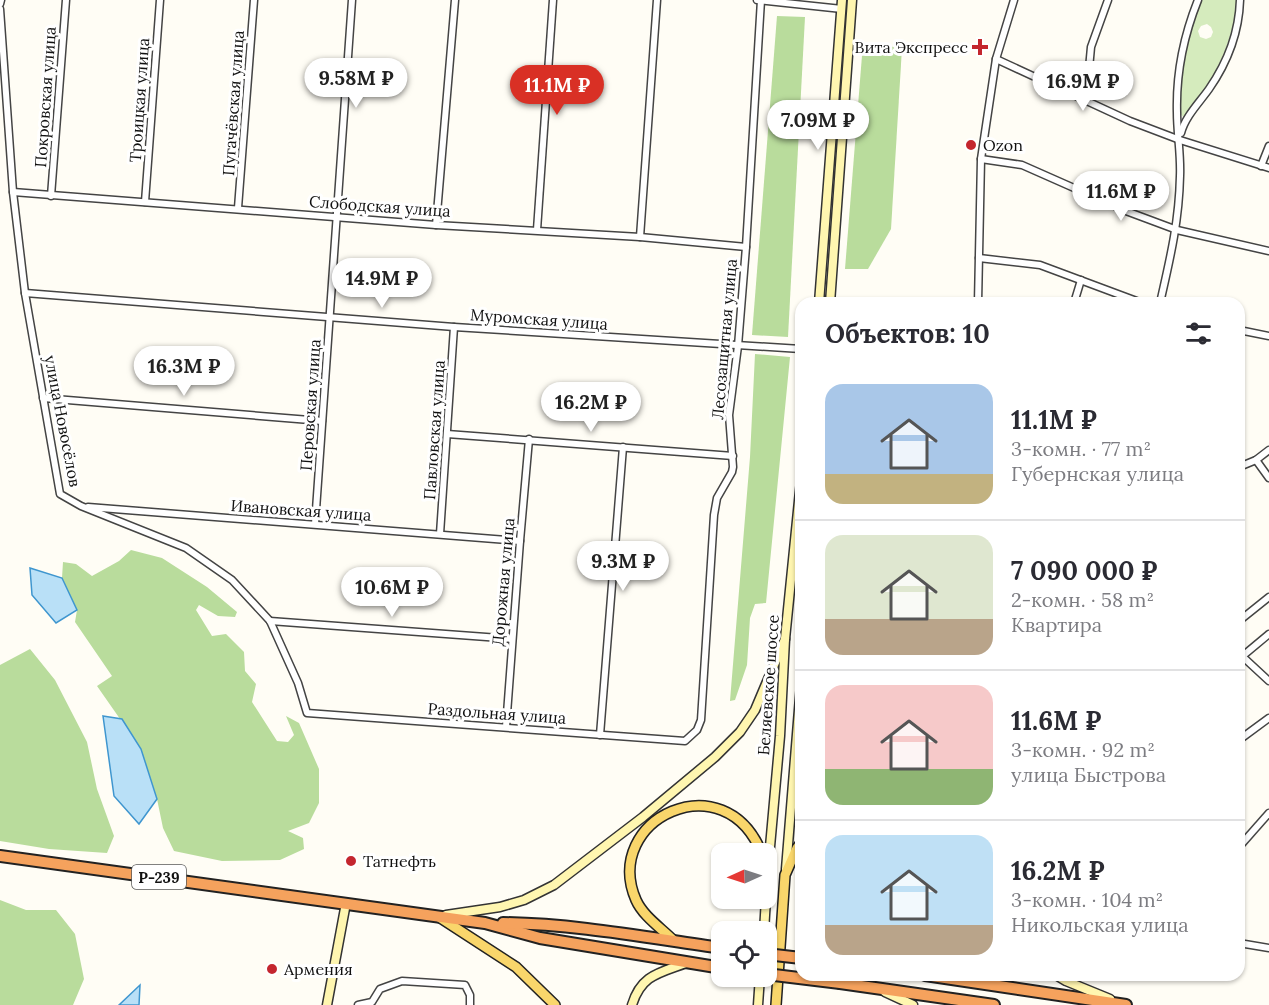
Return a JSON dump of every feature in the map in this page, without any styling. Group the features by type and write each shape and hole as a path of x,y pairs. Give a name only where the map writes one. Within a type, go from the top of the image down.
{"highway":[{"name":"Р-239","path":"0,856 485,923 540,938 711,966"},
{"name":"Р-239","path":"485,923 543,924 711,946"},
{"path":"777,955 795,957"},
{"path":"777,975 795,978"},
{"path":"824,981 994,1005"},
{"path":"966,981 1126,1005"}],"main road":[{"path":"830,297 852,0"},
{"path":"819,297 842,5"},
{"name":"Беляевское шоссе","path":"770,843 795,540"},
{"path":"437,916 500,907 524,900 554,885 600,851 714,757 740,732 755,710 785,639"},
{"name":"Беляевское шоссе","path":"776,1005 795,756"},
{"path":"674,940 645,914 636,901 632,887 631,865 638,841 654,820 683,807 699,805 718,808 735,817 754,836 757,843"},
{"path":"785,875 795,852"},
{"path":"327,1005 346,903"},
{"path":"437,916 516,968 555,1005"},
{"path":"632,1005 636,992 650,975 686,963"},
{"path":"1066,981 1121,1004"},
{"path":"758,1005 759,987"},
{"path":"879,989 913,1005"}],"street":[{"name":"Покровская улица","path":"51,196 66,0"},
{"name":"Троицкая улица","path":"145,202 160,0"},
{"name":"Пугачёвская улица","path":"238,208 254,0"},
{"name":"Перовская улица","path":"315,524 352,0"},
{"path":"436,225 455,0"},
{"path":"537,230 553,0"},
{"path":"640,237 657,0"},
{"path":"760,0 842,5"},
{"name":"Лесозащитная улица","path":"685,741 697,730 701,720 714,515 719,492 732,472 733,456 729,415 738,346 746,247 760,0"},
{"path":"978,297 981,159 996,59 1014,0"},
{"path":"1086,101 1091,47 1108,0"},
{"path":"1161,297 1177,230 1180,140 1177,104 1180,67 1198,0"},
{"path":"1180,140 1184,124 1211,86 1230,50 1240,0"},
{"name":"улица Новосёлов","path":"0,9 13,192 25,293 60,494 81,507 186,548 232,580 270,621 298,683 307,713"},
{"path":"996,59 1086,101 1180,140 1269,168"},
{"path":"1261,166 1269,146"},
{"path":"981,159 1022,165 1126,211 1177,230 1269,251"},
{"name":"Слободская улица","path":"13,192 436,225 640,237 746,247"},
{"path":"979,258 1040,265 1126,297"},
{"path":"1076,297 1081,280"},
{"name":"Муромская улица","path":"25,293 454,327 795,349"},
{"name":"Павловская улица","path":"440,534 454,327"},
{"path":"1245,331 1269,336"},
{"path":"43,398 322,420"},
{"path":"447,434 733,456"},
{"name":"Дорожная улица","path":"506,727 519,541 529,440"},
{"path":"600,735 623,447"},
{"path":"1245,465 1256,460 1269,450"},
{"path":"1256,460 1269,478"},
{"name":"Ивановская улица","path":"81,507 519,541"},
{"path":"1245,616 1269,597"},
{"path":"270,621 512,639"},
{"path":"1245,655 1269,634"},
{"path":"1245,661 1269,681"},
{"name":"Раздольная улица","path":"307,713 685,741"},
{"path":"1245,736 1269,718"},
{"path":"1245,840 1269,813"},
{"path":"1245,944 1269,948"},
{"path":"358,1005 373,1003 380,989 402,981 465,985 470,995 470,1005"}],"green space":[{"path":"1201,0 1238,0 1233,26 1220,62 1197,101 1183,117 1180,113 1180,98 1183,69","holes":["1207,24 1213,32 1211,37 1206,39 1200,37 1198,31 1201,26"]},
{"path":"777,16 805,17 788,337 752,335"},
{"path":"863,43 902,48 891,229 868,269 845,269"},
{"path":"755,354 790,357 766,603 755,604 750,618 747,665 735,700 730,701 750,457"},
{"path":"131,550 162,558 207,587 237,612 235,617 218,616 199,605 196,610 212,636 226,634 244,652 245,671 256,684 252,702 277,741 288,742 294,735 286,716 299,723 319,769 319,803 309,823 288,831 303,838 304,849 280,860 222,861 174,851 163,828 157,799 141,749 97,686 112,676 75,622 77,610 62,578 63,562 76,564 92,576 119,561"},
{"path":"30,649 55,680 87,742 97,789 114,836 107,853 49,849 0,841 0,665"},
{"path":"0,900 26,910 56,910 75,934 84,979 73,1005 0,1005"}],"water":[{"path":"30,568 62,578 77,610 56,623 32,595"},
{"path":"103,716 122,719 141,749 157,799 139,824 114,796"},
{"path":"140,985 139,1005 119,1005"}],"place":[{"name":"Вита Экспресс","path":"980,47"},
{"name":"Ozon","path":"971,145"},
{"name":"Татнефть","path":"351,861"},
{"name":"Армения","path":"272,969"}]}
